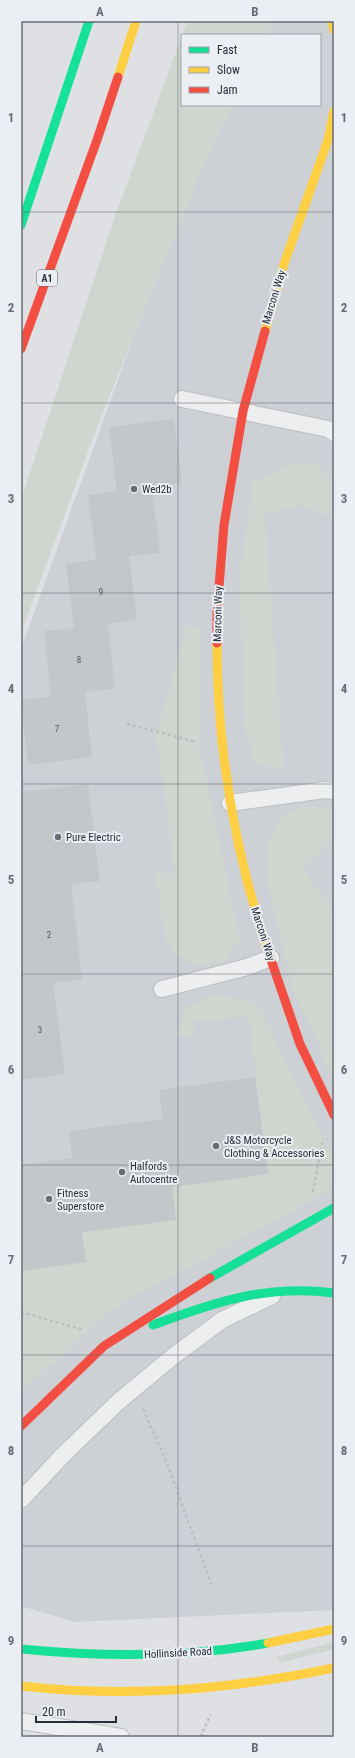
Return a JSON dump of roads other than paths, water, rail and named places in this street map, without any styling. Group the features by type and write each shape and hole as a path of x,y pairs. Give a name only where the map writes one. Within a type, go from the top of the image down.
{"main road":[{"path":"21,225 89,21"},
{"name":"A1","path":"21,349 97,140 136,21"},
{"name":"A1","path":"97,140 135,56"},
{"name":"Marconi Way","path":"334,111 328,140 284,264 243,411 224,525 217,603 217,673 223,749 230,803 246,879 300,1044 334,1115"},
{"path":"21,1426 104,1346 207,1279 334,1208"},
{"path":"116,1339 189,1312 237,1297 286,1289 331,1290"},
{"name":"Hollinside Road","path":"21,1649 98,1655 185,1654 216,1652 309,1636 334,1630"},
{"path":"21,1686 104,1692 177,1692 243,1685 310,1674 334,1668"}],"lane":[{"path":"182,399 328,429 334,433"},
{"path":"230,803 325,790 334,791"},
{"path":"162,989 247,967 271,958"},
{"path":"21,1500 63,1455 118,1402 171,1358 222,1320 286,1289"},
{"path":"21,1721 67,1732 121,1737"}],"place":[{"name":"Wed2b","path":"134,489"},
{"name":"Pure Electric","path":"58,837"},
{"name":"J&S Motorcycle Clothing & Accessories","path":"216,1146"},
{"name":"Halfords Autocentre","path":"122,1172"},
{"name":"Fitness Superstore","path":"49,1199"}]}
